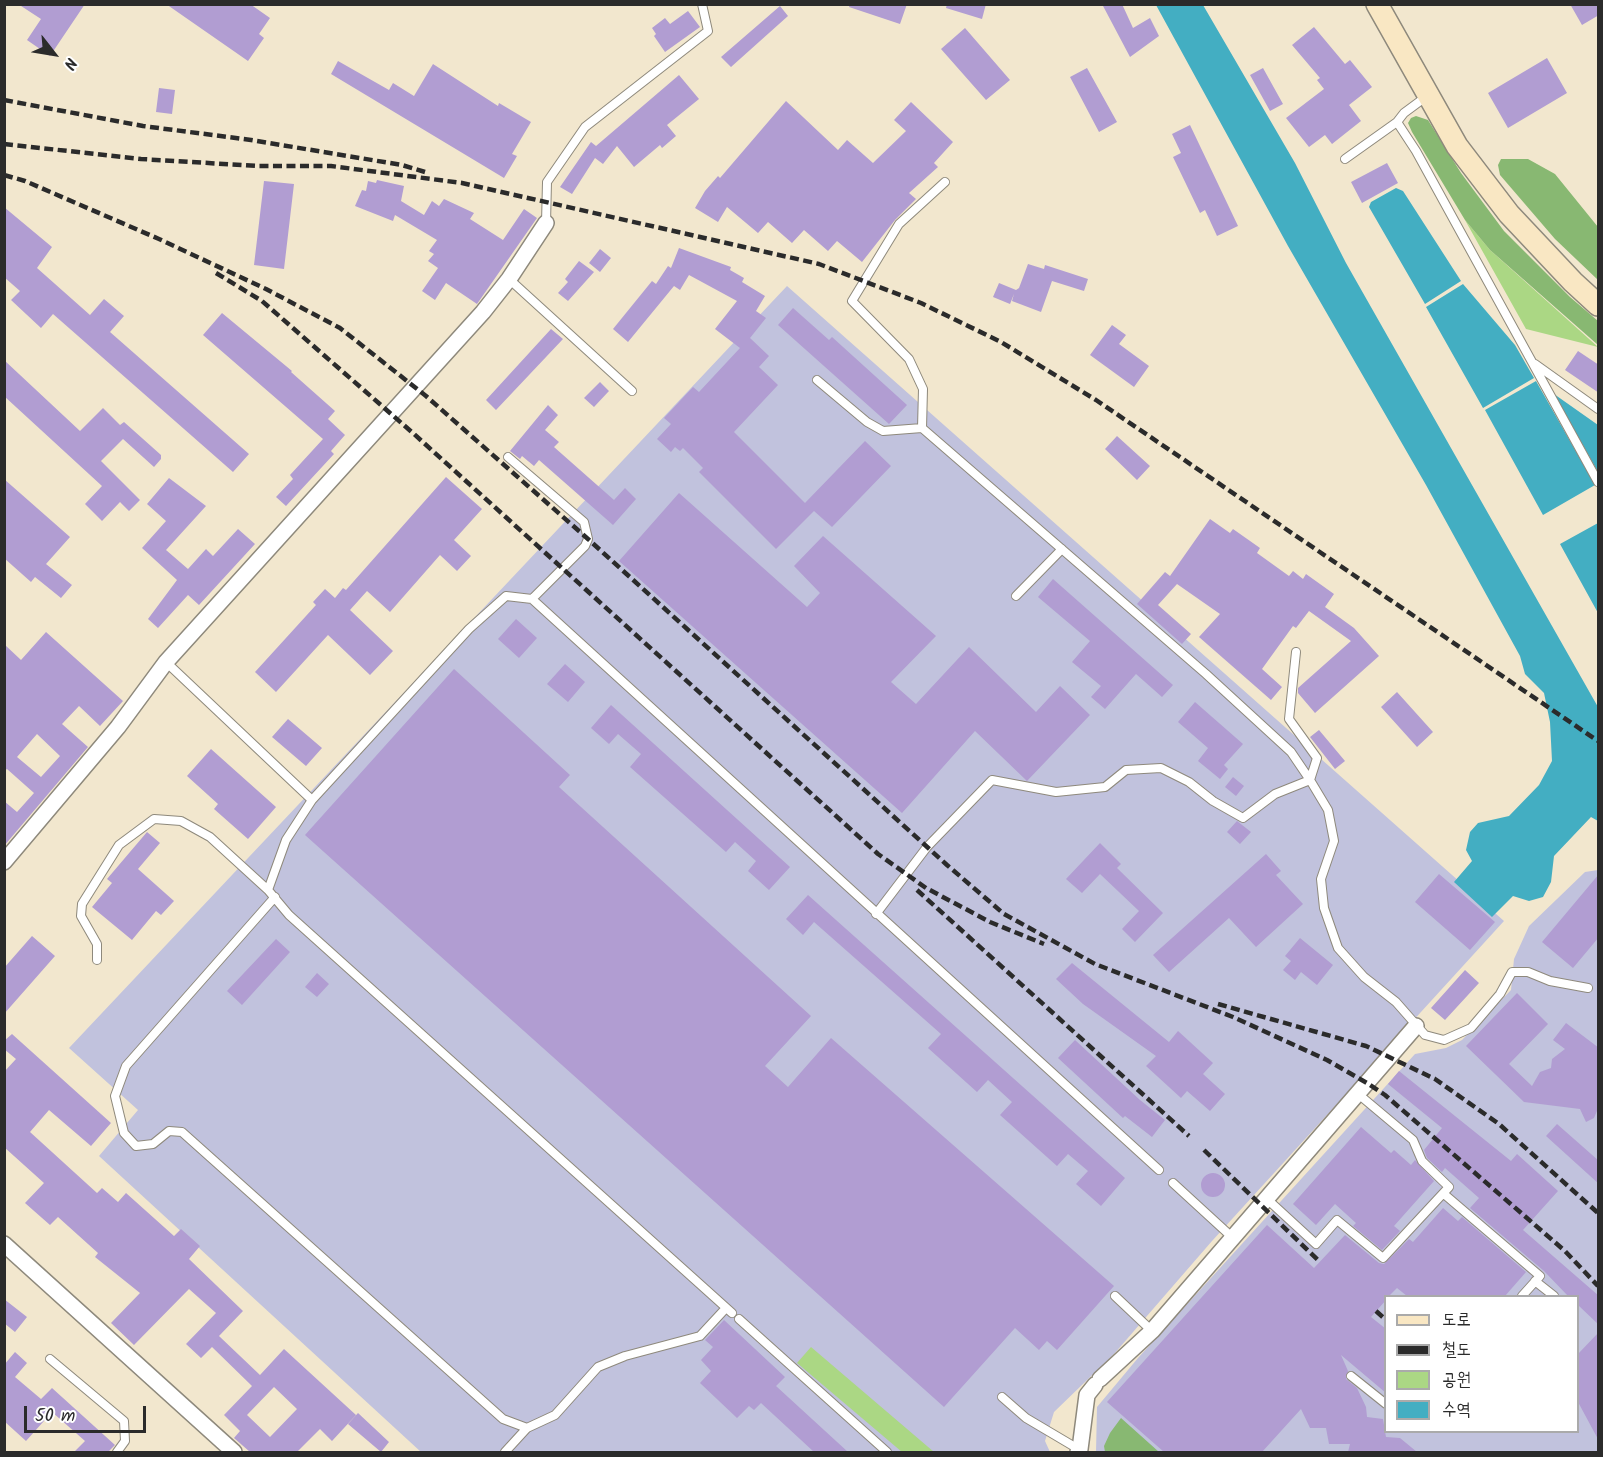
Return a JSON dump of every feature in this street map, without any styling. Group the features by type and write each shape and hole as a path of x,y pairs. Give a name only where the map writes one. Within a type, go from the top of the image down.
{"main road":[{"path":"1377,4 1457,146 1509,214 1573,282 1599,305"}],"street":[{"path":"4,862 118,727 166,662 483,312 509,279 546,223"},
{"path":"1080,1451 1087,1395 1152,1331 1416,1026"},
{"path":"4,1244 234,1452"}],"lane":[{"path":"546,223 547,182 585,127 708,30 702,4"},
{"path":"1345,159 1397,122 1404,113 1428,95"},
{"path":"1397,122 1599,482"},
{"path":"922,428 923,389 909,359 852,301 899,224 945,182"},
{"path":"509,279 632,391"},
{"path":"1533,363 1599,409"},
{"path":"817,380 867,422 883,431 922,428 1291,752 1328,810 1335,841 1321,879 1324,908 1338,948 1364,977 1396,1002 1425,1035 1444,1040 1471,1028 1500,994 1512,972 1528,972 1550,981 1588,988"},
{"path":"508,457 584,522 588,539 585,546 532,599"},
{"path":"1016,596 1062,549"},
{"path":"268,890 286,840 312,800 469,629 506,596 532,599 1159,1170"},
{"path":"1296,652 1289,719 1317,758 1310,780"},
{"path":"166,662 312,800"},
{"path":"876,914 927,847 992,780 1056,792 1105,786 1126,770 1161,768 1189,782 1213,801 1242,818 1275,794 1310,780"},
{"path":"97,960 97,944 81,916 82,904 119,845 154,819 181,821 210,837 268,890 298,923 729,1310 700,1336 625,1356 598,1367 555,1415 527,1428 505,1452"},
{"path":"274,897 126,1066 115,1096 124,1133 136,1146 153,1143 169,1131 182,1132 503,1419 527,1428"},
{"path":"1267,1199 1316,1244 1337,1220 1383,1258 1449,1187 1422,1161 1413,1140 1357,1093"},
{"path":"1173,1183 1234,1239"},
{"path":"1443,1194 1540,1276 1523,1295"},
{"path":"1535,1281 1553,1295"},
{"path":"1115,1296 1152,1331"},
{"path":"739,1319 887,1452"},
{"path":"50,1359 124,1420 125,1442 117,1452"},
{"path":"1351,1376 1384,1402"},
{"path":"1002,1397 1026,1418 1080,1451"}],"shaded area":[{"path":"787,286 1504,921 1212,1241 1114,1354 1054,1412 1045,1441 1050,1452 421,1452 99,1156 138,1110 69,1048"},
{"path":"1598,870 1598,1452 1096,1452 1097,1407 1138,1358 1415,1054 1446,1048 1462,1040 1511,990 1514,959 1529,926 1585,872"}],"green space":[{"path":"1416,116 1428,120 1461,173 1504,231 1570,297 1598,321 1598,345 1490,250 1465,220 1412,132 1408,123"},
{"path":"1501,159 1528,159 1555,174 1598,227 1598,280 1555,239 1500,175 1498,165"},
{"path":"1465,220 1490,250 1598,347 1526,329"},
{"path":"811,1347 934,1452 902,1452 797,1363"},
{"path":"1121,1418 1159,1452 1105,1452 1104,1446 1110,1433"}],"water":[{"path":"1156,5 1203,5 1295,163 1346,263 1598,707 1598,821 1591,817 1554,856 1551,882 1543,897 1529,901 1513,896 1492,917 1454,882 1472,861 1466,850 1470,832 1478,823 1509,816 1539,785 1552,761 1550,722 1544,693 1525,674 1520,656 1426,485 1288,246"},
{"path":"1396,188 1403,191 1461,281 1425,304 1369,207 1371,202"},
{"path":"1463,284 1515,345 1534,378 1483,408 1426,307"},
{"path":"1536,381 1595,485 1543,515 1485,410"},
{"path":"1554,394 1598,425 1598,472"},
{"path":"1598,523 1598,613 1560,544"}],"building":[{"path":"18,4 85,4 50,56 27,40 41,19"},
{"path":"166,4 250,4 270,18 259,34 264,38 248,61"},
{"path":"850,4 907,4 900,24 849,7"},
{"path":"947,4 986,4 982,19 946,8"},
{"path":"1102,4 1122,4 1133,28 1150,18 1159,36 1130,57"},
{"path":"1570,4 1599,4 1599,15 1582,25"},
{"path":"780,6 788,16 731,67 721,57"},
{"path":"688,11 700,27 665,52 654,36 656,34 652,28 665,18 670,24"},
{"path":"1314,27 1345,64 1350,60 1372,87 1349,105 1361,121 1332,144 1325,135 1309,147 1286,118 1324,89 1317,80 1320,78 1292,45"},
{"path":"965,28 1010,80 986,100 941,49"},
{"path":"1547,58 1567,93 1508,128 1488,93"},
{"path":"338,61 389,90 393,83 414,96 433,64 498,106 499,103 531,122 512,154 517,156 504,178 331,74"},
{"path":"1087,68 1117,122 1099,132 1070,77"},
{"path":"1263,68 1283,104 1270,111 1250,75"},
{"path":"679,75 699,99 667,125 676,136 662,148 660,145 634,167 617,146 603,164 595,158 572,194 560,187 591,142 596,146"},
{"path":"159,88 175,90 172,114 156,112"},
{"path":"786,101 838,150 847,140 873,163 906,131 894,120 911,102 953,142 934,163 938,167 909,193 916,199 895,220 862,262 837,241 828,251 804,230 792,243 768,222 758,233 727,207 718,222 695,208 705,191 718,176 720,178"},
{"path":"1190,125 1238,226 1217,236 1205,210 1200,213 1173,157 1181,153 1172,134"},
{"path":"1387,163 1398,183 1362,203 1351,182"},
{"path":"377,180 404,186 401,201 424,215 432,201 439,206 444,199 474,213 470,219 503,240 524,209 537,218 477,304 446,283 435,300 422,291 438,268 428,261 434,254 429,251 437,240 395,215 393,221 355,206 362,190 366,191 368,181 376,183"},
{"path":"264,181 294,184 284,269 254,265"},
{"path":"4,207 52,247 37,268 90,315 104,299 124,316 110,332 249,454 233,472 53,314 41,328 11,300 20,291 4,277"},
{"path":"679,248 731,267 730,270 744,278 742,282 765,296 756,311 766,318 750,338 769,356 759,367 778,385 734,432 805,503 865,441 891,466 832,527 814,511 776,549 699,472 703,468 683,448 680,451 675,447 671,452 657,439 671,424 664,418 693,387 699,392 740,348 715,329 737,301 689,275 680,290 674,286 628,342 613,329 652,281 656,284 668,266 671,268"},
{"path":"600,249 611,258 600,272 589,263"},
{"path":"579,261 594,272 568,301 558,293 568,282 565,279"},
{"path":"1028,264 1044,269 1045,265 1088,279 1084,291 1052,281 1041,312 1012,301 1014,294 1010,304 993,297 999,283 1016,290 1019,288"},
{"path":"793,308 829,340 832,337 907,405 889,424 778,325"},
{"path":"222,313 292,371 335,411 328,419 345,435 331,451 334,454 286,506 276,497 293,479 290,475 323,439 203,335"},
{"path":"1112,325 1126,335 1119,344 1149,366 1134,387 1090,355"},
{"path":"551,329 563,339 496,410 486,400"},
{"path":"1578,351 1599,365 1599,393 1565,370"},
{"path":"4,360 80,431 103,408 120,425 124,422 161,455 161,459 154,467 123,439 101,461 140,500 129,511 120,502 102,521 85,504 102,486 4,396"},
{"path":"600,382 609,391 594,407 584,398"},
{"path":"548,405 558,415 545,430 559,442 554,447 614,500 625,488 636,499 613,525 539,460 534,466 522,456 520,459 510,451"},
{"path":"1117,436 1150,466 1137,480 1105,449"},
{"path":"446,477 482,509 454,540 471,556 457,571 440,555 390,612 367,591 350,610 393,651 370,675 328,635 276,692 255,672 316,605 313,602 325,589 335,598 343,588 346,590"},
{"path":"169,478 206,506 166,550 188,569 206,549 213,556 238,529 255,544 199,605 188,595 158,628 148,619 177,580 142,548 166,521 147,504"},
{"path":"4,479 70,537 46,564 72,585 61,598 35,577 31,582 4,558"},
{"path":"679,493 807,607 820,593 794,566 823,536 936,636 891,682 916,704 969,647 1036,712 1060,686 1090,715 1027,781 975,731 902,813 619,561"},
{"path":"1210,519 1230,533 1233,529 1260,548 1257,553 1289,576 1293,571 1303,579 1306,574 1334,594 1325,607 1354,628 1379,656 1315,713 1298,693 1298,688 1351,641 1309,611 1296,628 1293,626 1262,669 1282,687 1271,700 1199,637 1220,614 1177,584 1158,605 1191,634 1182,644 1137,604 1165,572 1170,576"},
{"path":"1053,579 1173,685 1162,697 1136,674 1105,709 1091,697 1101,686 1072,662 1090,641 1038,597"},
{"path":"516,619 537,638 519,658 498,639"},
{"path":"46,632 123,701 100,726 79,706 62,724 88,747 4,846 4,801 17,812 34,793 7,769 4,771 4,644 21,660","holes":["37,734 60,756 41,777 17,757"]},
{"path":"565,664 585,682 568,702 547,684"},
{"path":"454,669 570,775 559,787 811,1016 765,1066 788,1087 831,1038 1114,1286 1057,1350 1047,1341 1039,1350 1015,1328 944,1407 305,835"},
{"path":"1397,692 1433,732 1417,747 1381,707"},
{"path":"1195,702 1243,744 1224,765 1228,769 1220,779 1198,761 1208,748 1178,722"},
{"path":"611,705 790,867 769,890 748,871 756,861 735,842 726,852 630,767 641,754 618,734 609,744 591,728"},
{"path":"288,719 322,748 306,766 272,737"},
{"path":"1319,730 1345,761 1335,769 1310,737"},
{"path":"211,749 276,807 248,839 214,809 218,804 187,776"},
{"path":"1233,777 1244,786 1236,796 1225,787"},
{"path":"1237,821 1251,832 1240,844 1227,832"},
{"path":"147,832 160,843 138,869 174,901 161,915 156,911 132,940 92,907 112,883 107,879"},
{"path":"1100,843 1121,864 1117,868 1163,913 1135,942 1122,929 1139,911 1100,874 1082,893 1066,879"},
{"path":"1266,854 1281,871 1276,875 1303,904 1256,947 1229,918 1169,972 1153,955"},
{"path":"1439,874 1495,922 1470,950 1415,902"},
{"path":"1599,874 1599,937 1573,968 1542,942"},
{"path":"808,895 1125,1178 1101,1206 1076,1184 1088,1171 1068,1154 1057,1166 1000,1115 1012,1102 988,1080 977,1092 928,1048 941,1034 814,922 803,935 786,919"},
{"path":"32,936 55,956 4,1014 4,968"},
{"path":"1300,938 1333,965 1317,985 1301,972 1295,980 1283,970 1291,961 1285,956"},
{"path":"276,939 290,952 242,1005 227,991"},
{"path":"1072,963 1169,1042 1178,1031 1213,1063 1203,1074 1225,1094 1210,1111 1187,1091 1181,1098 1146,1066 1156,1056 1083,1004 1056,979"},
{"path":"1465,970 1479,983 1445,1020 1431,1008"},
{"path":"317,973 329,984 317,997 305,987"},
{"path":"1517,993 1548,1024 1509,1064 1532,1086 1540,1072 1551,1068 1552,1059 1565,1049 1553,1040 1566,1023 1599,1048 1599,1106 1594,1118 1586,1122 1580,1109 1524,1102 1466,1046"},
{"path":"12,1034 111,1123 91,1146 49,1110 30,1132 97,1193 102,1188 118,1202 126,1193 174,1236 181,1229 200,1246 189,1259 243,1311 219,1336 260,1375 284,1349 356,1415 332,1441 320,1429 297,1452 250,1452 234,1438 240,1431 224,1415 252,1386 212,1347 201,1358 186,1344 216,1313 189,1289 134,1345 111,1323 140,1293 95,1257 98,1253 58,1217 50,1225 25,1203 44,1183 4,1147 4,1072 16,1059 4,1049 4,1041","holes":["274,1387 297,1409 270,1437 247,1415"]},
{"path":"1075,1040 1165,1120 1152,1137 1125,1116 1123,1118 1058,1058"},
{"path":"1399,1071 1511,1161 1517,1154 1558,1191 1523,1230 1599,1296 1599,1325 1579,1306 1579,1295 1567,1295 1544,1271 1470,1208 1479,1198 1445,1168 1442,1172 1427,1158 1424,1150 1442,1128 1388,1084"},
{"path":"1557,1124 1599,1161 1599,1184 1546,1136"},
{"path":"1361,1127 1391,1153 1394,1150 1411,1165 1415,1160 1434,1181 1394,1226 1400,1231 1382,1250 1353,1226 1356,1223 1335,1204 1316,1225 1293,1204"},
{"path":"1213,1173 1218,1174 1224,1180 1224,1190 1218,1196 1213,1197 1208,1196 1202,1190 1201,1185 1202,1180 1208,1174"},
{"path":"1443,1208 1458,1221 1462,1217 1526,1272 1506,1295 1406,1295 1397,1288 1390,1295 1384,1295 1384,1302 1371,1317 1384,1327 1384,1391 1341,1355 1348,1371 1346,1379 1357,1388 1366,1407 1367,1417 1383,1419 1386,1437 1400,1438 1417,1452 1348,1452 1350,1444 1329,1444 1326,1428 1310,1428 1301,1409 1262,1452 1164,1452 1107,1402 1267,1225 1314,1268 1345,1235 1379,1263 1384,1264 1409,1239 1413,1242"},
{"path":"4,1299 27,1317 15,1332 4,1323"},
{"path":"724,1320 785,1377 776,1386 848,1452 814,1452 761,1403 754,1410 749,1406 737,1418 700,1383 711,1371 701,1360 713,1347 705,1340"},
{"path":"1599,1332 1599,1441 1579,1404 1579,1353"},
{"path":"15,1352 27,1363 15,1377 41,1399 52,1388 115,1445 108,1452 74,1452 85,1441 52,1412 26,1441 4,1421 4,1365"},
{"path":"358,1413 389,1442 381,1452 348,1424"}],"railway":[{"path":"4,100 143,126 251,140 402,165 425,172"},
{"path":"4,144 141,159 258,166 331,166 462,183 819,264 921,303 1001,342 1096,400 1598,741"},
{"path":"4,175 25,181 159,239 266,289 340,328 426,396 1004,914 1095,964 1233,1017 1327,1060 1367,1083 1385,1095 1565,1251 1598,1286"},
{"path":"216,273 262,301 414,434 878,854 926,888 990,922 1044,944"},
{"path":"917,890 1189,1136"},
{"path":"1218,1004 1366,1046 1435,1079 1499,1124 1598,1213"},
{"path":"1204,1150 1320,1262"},
{"path":"1376,1311 1384,1318"}]}
